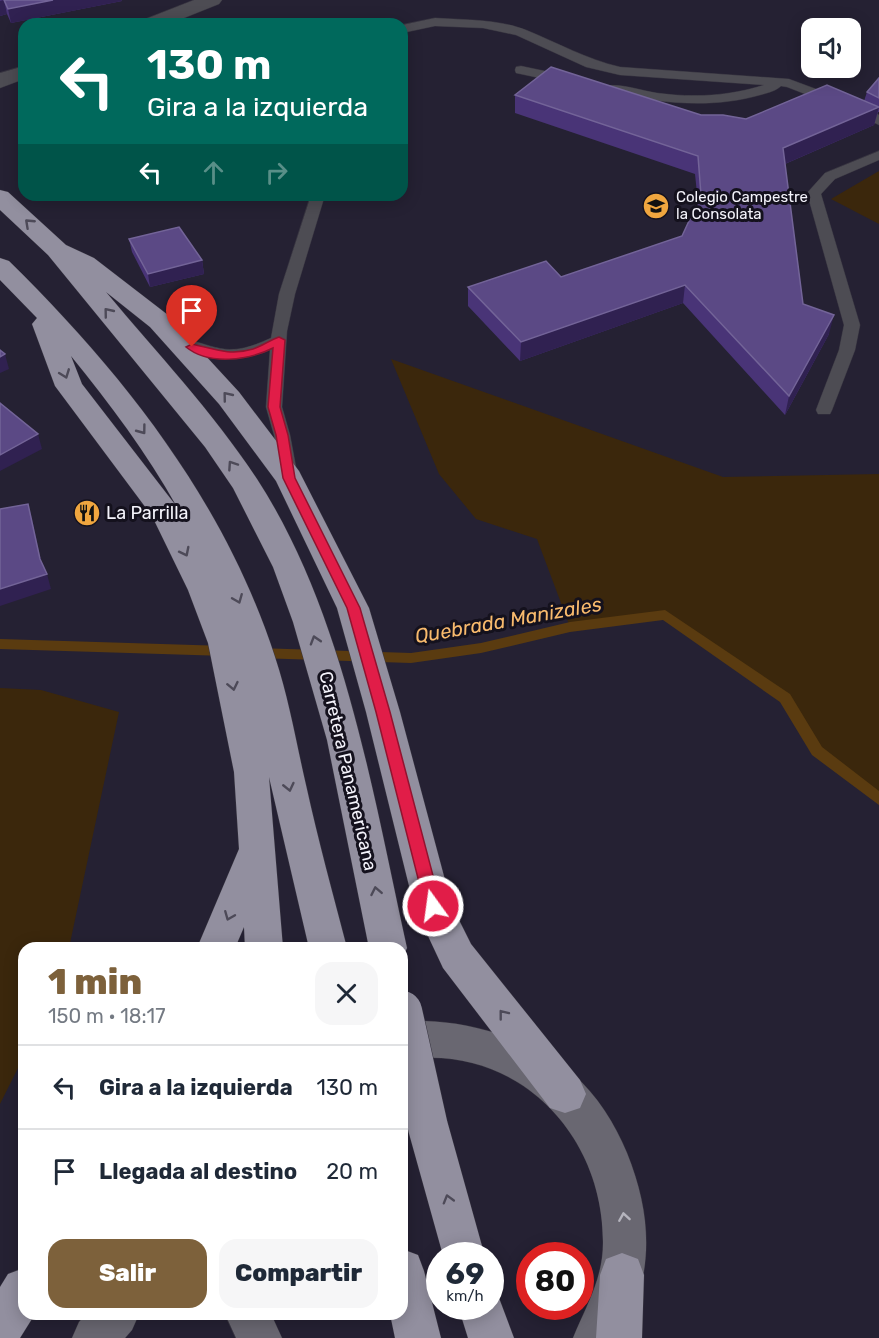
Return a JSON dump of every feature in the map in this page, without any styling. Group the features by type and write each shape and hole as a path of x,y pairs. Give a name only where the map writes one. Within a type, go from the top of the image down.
{"highway":[{"name":"Carretera Panamericana","path":"0,197 57,250 215,440 246,485 289,567 309,622 341,730 387,942"},
{"path":"57,250 85,263 159,321 229,398 289,478 353,608 383,712 433,906 457,956 565,1094"},
{"path":"0,266 36,300 107,383 155,447 193,507 222,561 254,641 327,942"},
{"path":"36,300 69,386 165,512 204,590 224,643 251,772 264,942"},
{"path":"218,942 258,845"},
{"path":"408,1038 428,1127 460,1242"},
{"path":"619,1338 622,1275"},
{"path":"408,1296 418,1338"},
{"path":"0,1329 18,1300"},
{"path":"484,1320 490,1338"}],"main road":[{"path":"408,1041 416,1039 470,1043 521,1062 565,1094 596,1131 616,1175 626,1224 622,1275 605,1324 596,1338"},
{"path":"95,1338 111,1320"},
{"path":"251,1320 260,1338"}],"street":[{"path":"166,18 212,0"},
{"path":"0,81 18,74"}],"lane":[{"path":"408,28 435,22 483,24 520,32 590,64 620,72 789,83 862,111 879,121"},
{"path":"521,70 640,95 688,100 734,97 789,83"},
{"path":"824,410 847,350 852,326 814,193 830,176 879,155"},
{"path":"289,478 282,435 274,407 279,332 287,294 316,201"},
{"path":"180,342 220,356 234,356 257,351 279,340"}],"shaded area":[{"path":"0,0 879,0 879,486 570,627 665,615 785,698 817,751 879,799 879,1338 0,1338"},
{"path":"879,171 879,224 831,199"},
{"path":"391,359 723,477 879,474 879,799 817,751 785,698 665,615 570,627 537,539 476,519 439,474"},
{"path":"0,688 41,690 119,712 70,942 18,942 18,1068 0,1104"}],"building":[{"path":"4,0 53,0 8,9"},
{"path":"551,67 701,115 723,115 746,119 827,85 879,107 783,148 803,304 834,315 789,396 685,285 521,342 468,287 546,261 561,277 682,236 701,195 698,156 515,95"},
{"path":"879,78 879,98 867,92"},
{"path":"179,227 202,260 148,274 129,239"},
{"path":"0,403 38,434 0,455"},
{"path":"28,504 40,559 47,574 0,589 0,509"}],"waterway":[{"name":"Quebrada Manizales","path":"257,653 411,658 481,648 570,627 665,615 785,698 817,751 879,799"},
{"name":"Quebrada Manizales","path":"0,644 226,651"}],"place":[{"name":"Colegio Campestre la Consolata","path":"656,206"},
{"name":"La Parrilla","path":"87,513"}],"route":[{"path":"192,347 220,356 234,356 257,351 279,340 274,407 282,435 289,478 353,608 383,712 433,906"}]}
